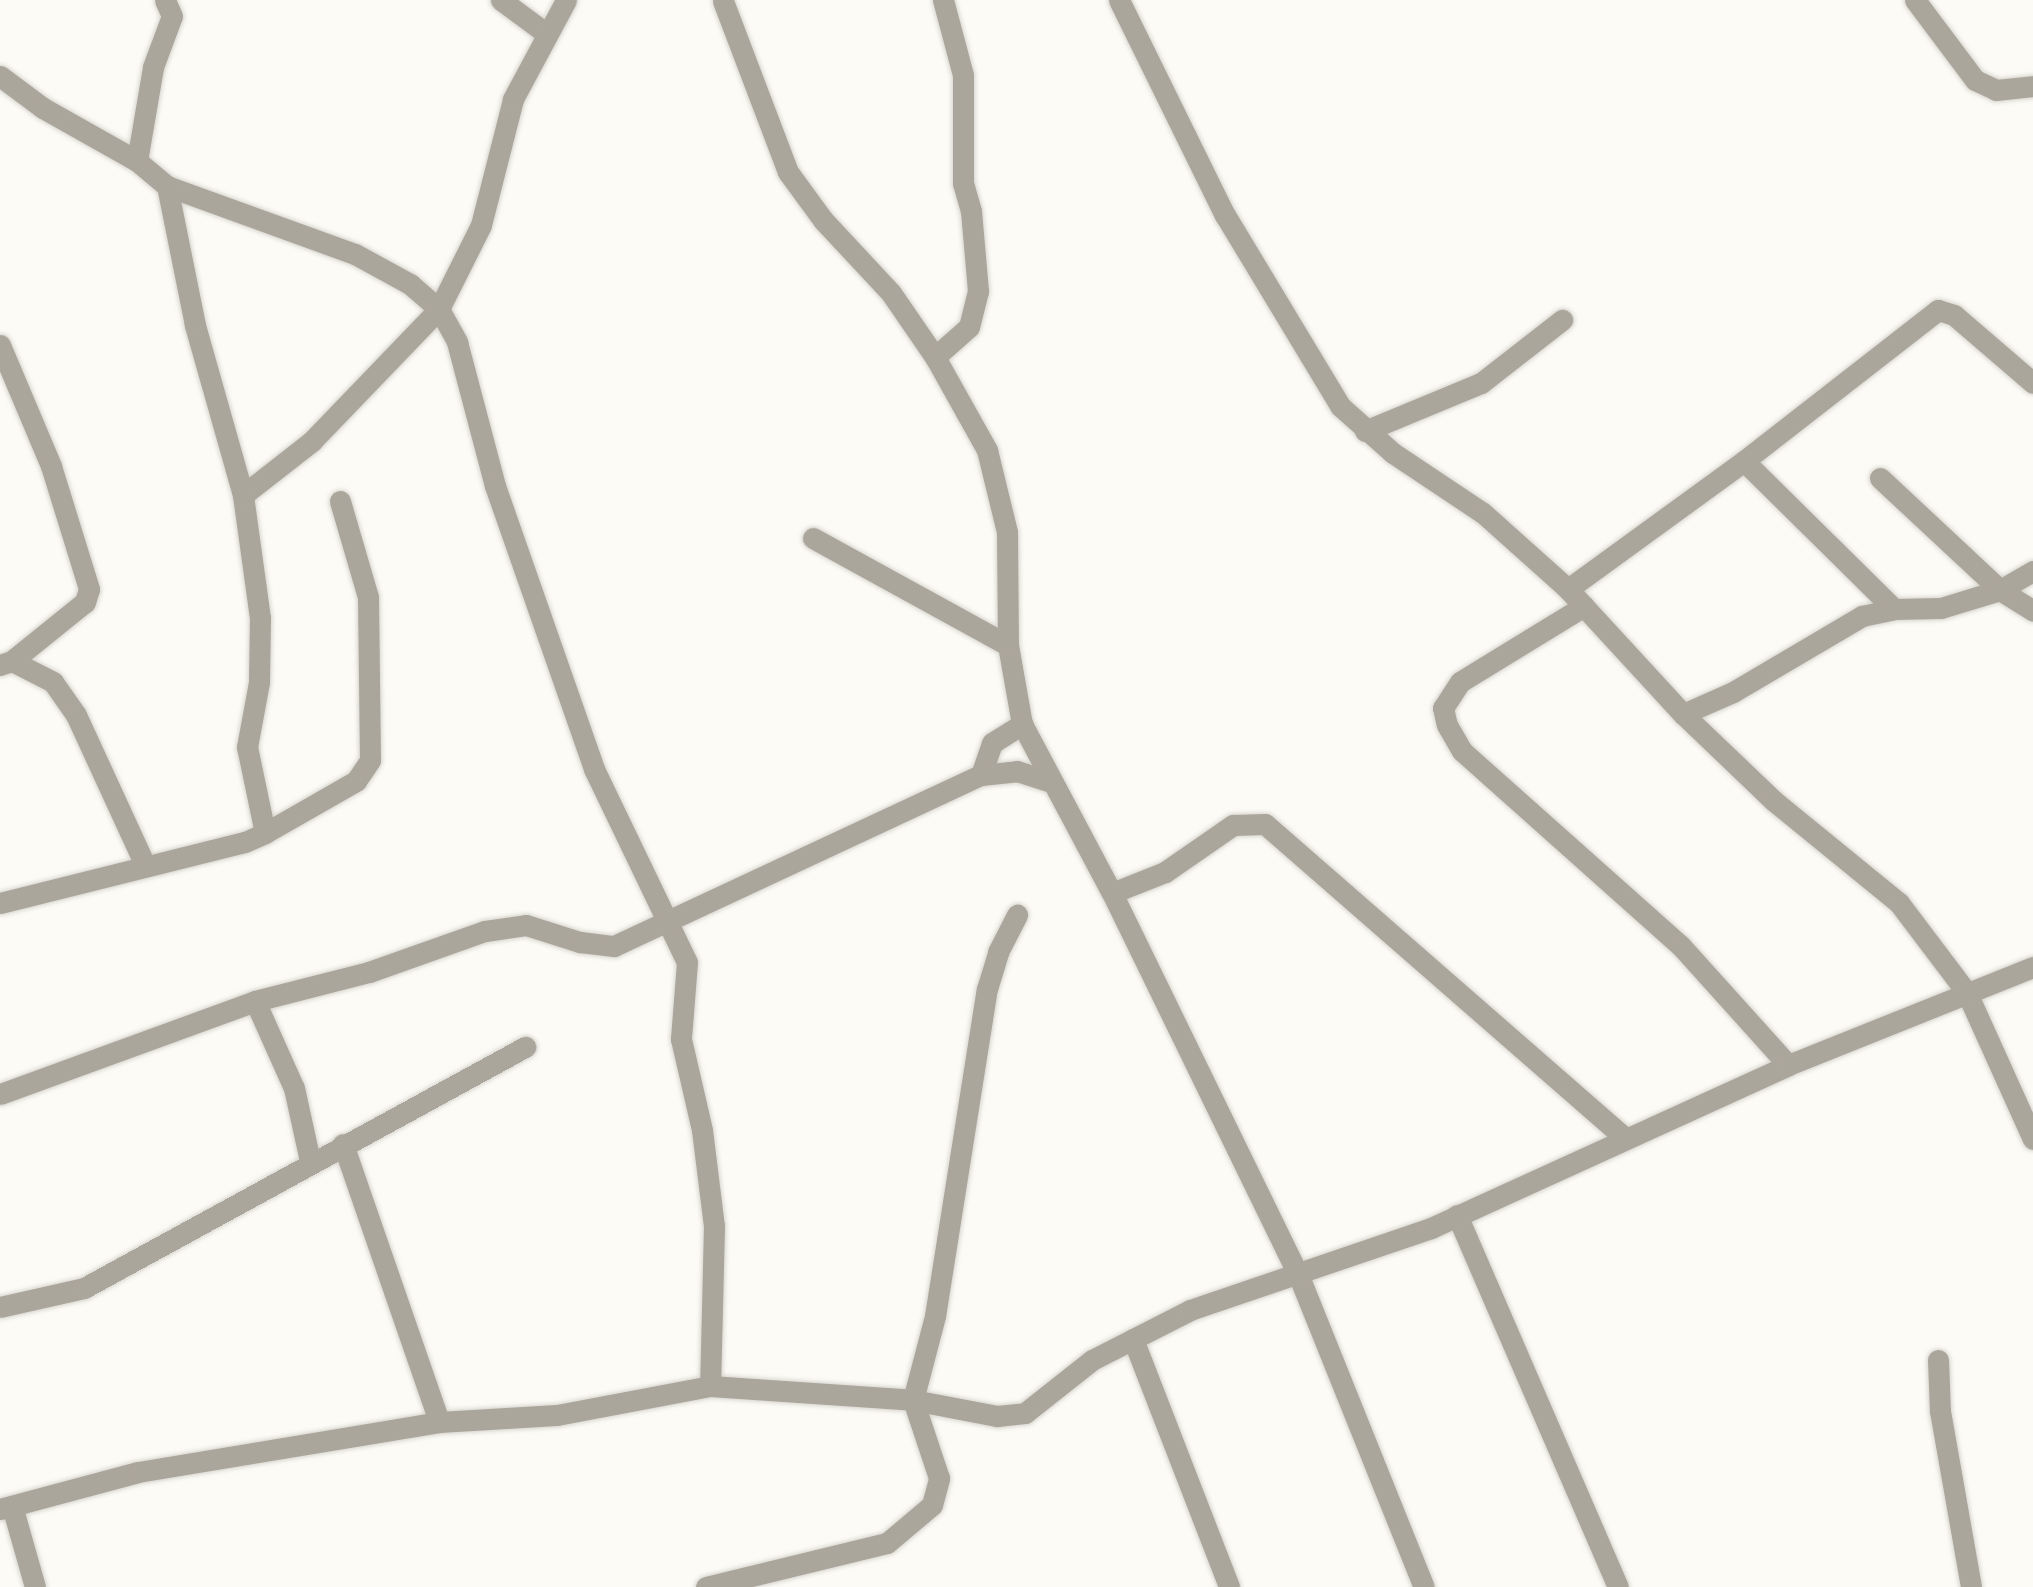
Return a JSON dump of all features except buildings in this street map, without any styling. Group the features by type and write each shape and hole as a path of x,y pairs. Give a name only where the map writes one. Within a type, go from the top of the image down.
{"street":[{"path":"137,161 153,68 172,16 165,0"},
{"path":"501,0 547,34"},
{"path":"243,495 312,441 439,309 481,225 507,116 566,0"},
{"path":"935,357 969,327 978,291 971,211 963,183 964,75 943,0"},
{"path":"1119,0 1237,237 1340,406 1365,431 1483,513 1568,589 1683,714 1820,843 1899,903 1967,993 2033,1139"},
{"path":"1915,0 1975,80 1996,90 2033,86"},
{"path":"723,1 788,172 823,220 891,293 935,357 987,450 1001,498 1007,532 1008,645 1023,724 1051,782 1112,893 1298,1274 1424,1587"},
{"path":"0,76 43,108 137,161 167,186 355,254 410,284 439,309 457,342 495,486 594,769 670,921 687,962 681,1038 712,1188 710,1385"},
{"path":"167,186 195,326 243,495 260,618 259,682 247,747 265,833"},
{"path":"1568,589 1744,461 1938,310 1954,315 2033,383"},
{"path":"1365,431 1481,383 1562,320"},
{"path":"0,345 51,466 89,589 85,602 6,663"},
{"path":"1744,461 1894,609"},
{"path":"1880,478 2000,590 2033,611"},
{"path":"0,902 265,833 356,781 370,760 368,597 340,501"},
{"path":"813,538 1008,645"},
{"path":"1683,714 1733,692 1862,616 1894,609 1941,608 2000,590 2033,571"},
{"path":"1584,606 1460,682 1443,708 1447,725 1462,751 1681,946 1788,1065"},
{"path":"6,663 53,682 76,715 145,865"},
{"path":"981,775 992,743 1023,724"},
{"path":"0,1094 255,1001 369,972 485,931 526,925 580,942 614,946 981,775 1017,771 1051,782"},
{"path":"1112,893 1165,872 1233,825 1265,824 1625,1138"},
{"path":"719,1586 887,1543 932,1505 939,1478 912,1400 935,1316 987,989 998,952 1017,915"},
{"path":"35,1587 6,1508 138,1472 439,1422 557,1415 710,1385 912,1400 997,1416 1025,1413 1067,1376 1190,1310 1431,1228 1788,1065 2033,967"},
{"path":"255,1001 294,1088 310,1161"},
{"path":"0,1307 84,1288 219,1216 310,1161 525,1046"},
{"path":"343,1144 439,1422"},
{"path":"1457,1214 1618,1587"},
{"path":"1133,1339 1225,1586"},
{"path":"1938,1360 1940,1411 1971,1587"}]}
